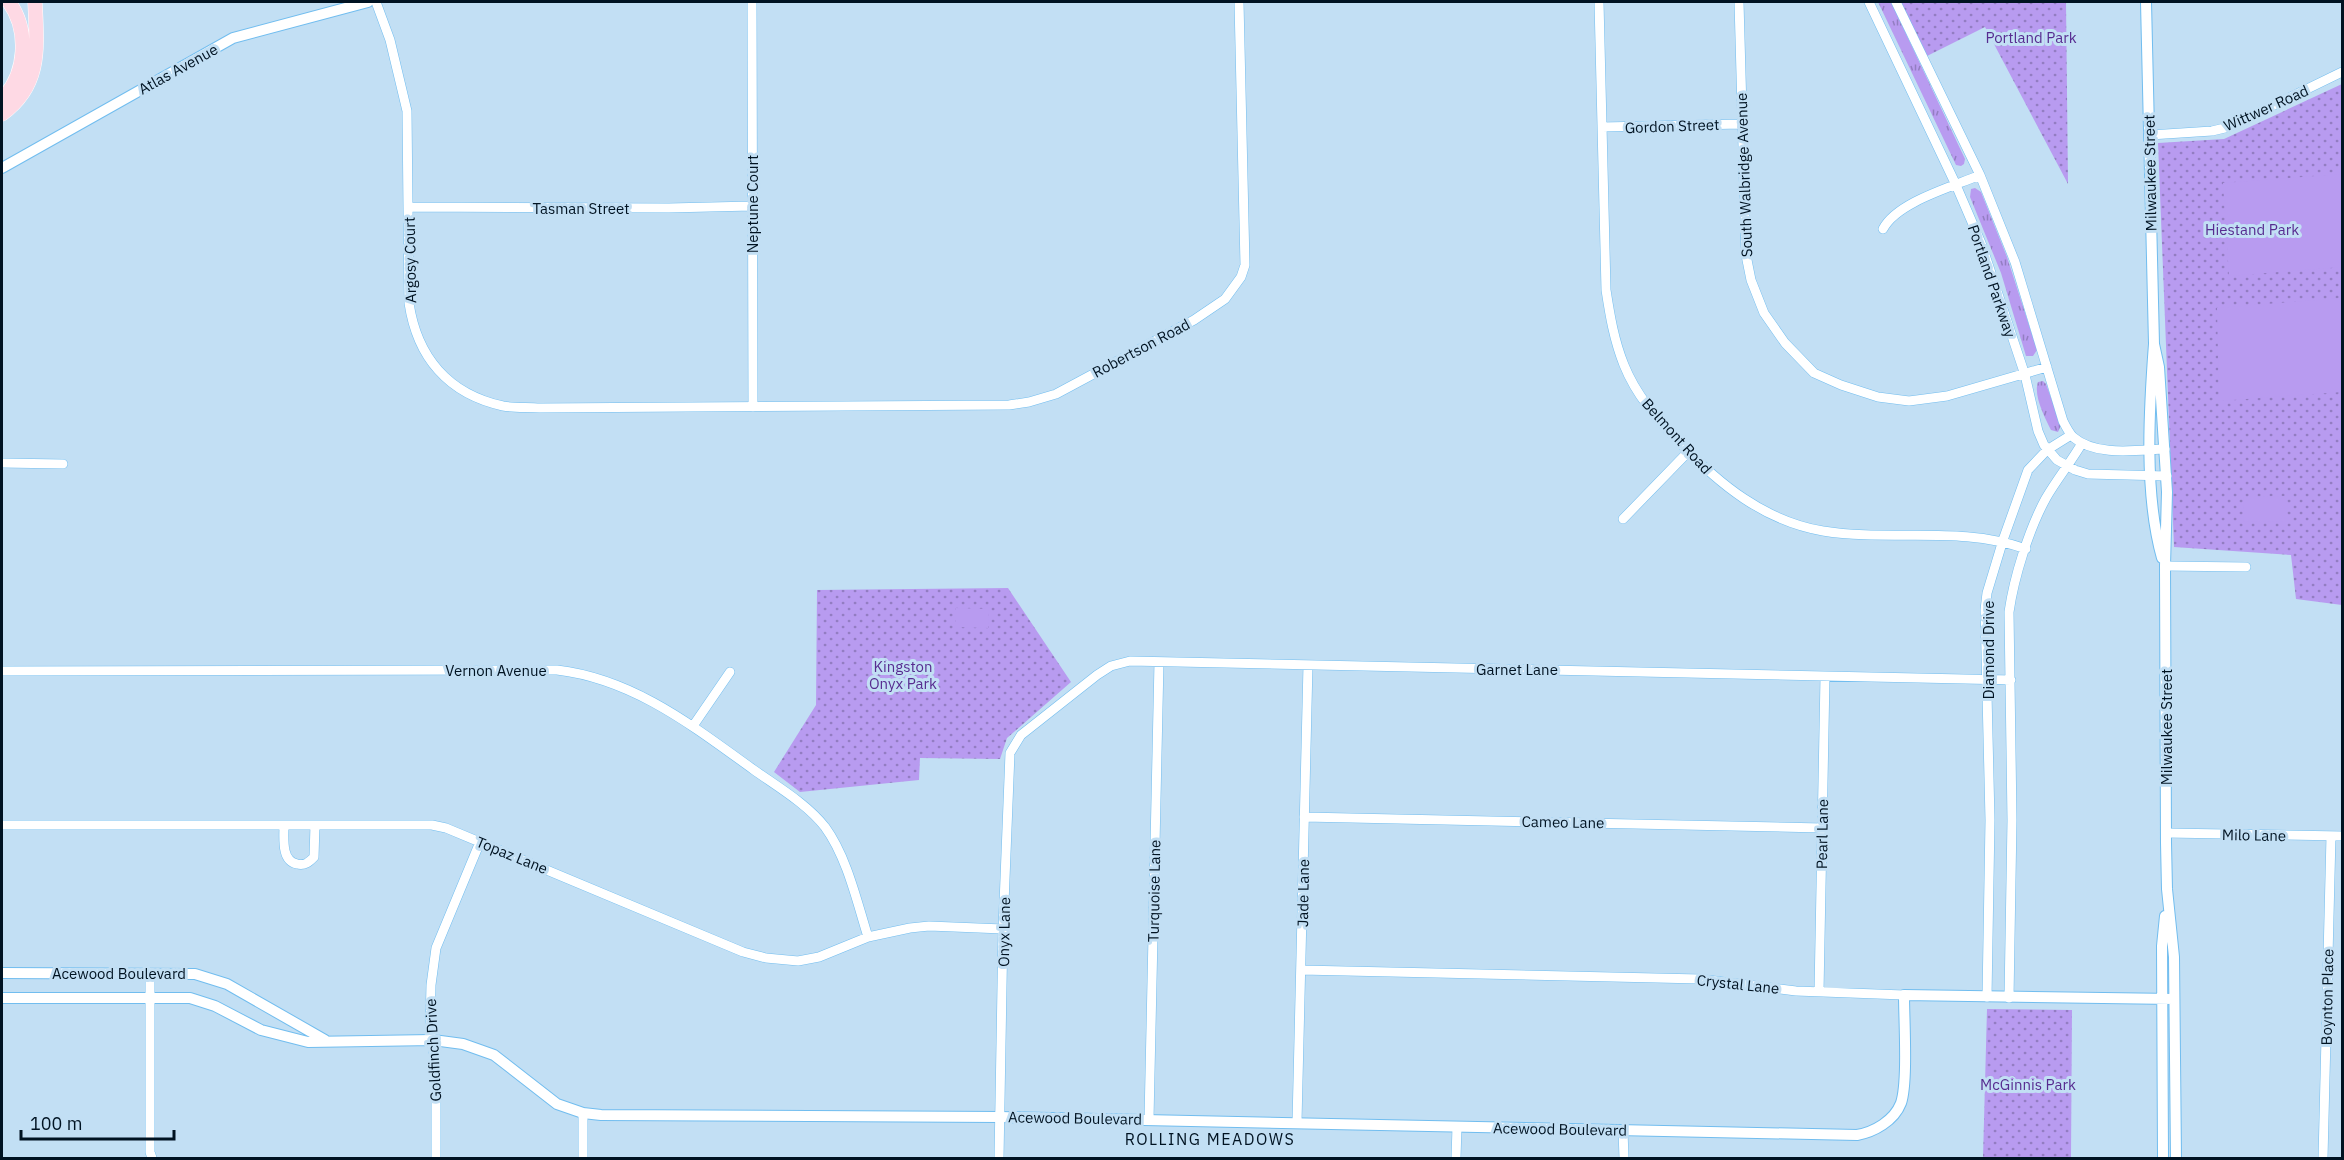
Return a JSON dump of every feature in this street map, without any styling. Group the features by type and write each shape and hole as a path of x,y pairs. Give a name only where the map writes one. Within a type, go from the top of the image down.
{"main road":[{"path":"2,99 16,78 22,58 23,44 20,28 9,2"},
{"path":"2,114 20,98 32,79 37,37 35,2"}],"street":[{"name":"Atlas Avenue","path":"2,168 233,38 368,2"},
{"name":"Argosy Court","path":"376,2 390,40 407,111 409,303 412,324 426,354 437,369 451,383 472,396 504,406 753,407"},
{"name":"Neptune Court","path":"752,2 753,407"},
{"name":"Robertson Road","path":"753,407 1009,405 1029,402 1056,394 1194,320 1225,299 1241,278 1246,254 1239,2"},
{"name":"Belmont Road","path":"1599,2 1606,290 1613,335 1624,367 1642,401 1718,481 1749,503 1799,525 1824,531 1854,534 1962,536 2003,540 2026,549"},
{"name":"South Walbridge Avenue","path":"1739,2 1746,255 1751,280 1764,313 1785,343 1814,373 1869,394 1909,401 1947,396 2047,367"},
{"name":"Portland Parkway","path":"1869,2 1981,243 2025,375 2038,431 2048,450 2057,460 2088,474 2167,476"},
{"name":"Portland Parkway","path":"1896,2 1980,175 2015,262 2063,421 2071,435"},
{"name":"Milwaukee Street","path":"2146,2 2154,344 2150,450 2157,540 2164,566"},
{"name":"Wittwer Road","path":"2150,135 2212,131 2229,127 2343,72"},
{"name":"Gordon Street","path":"1602,128 1741,124"},
{"path":"1883,229 1897,213 1980,175"},
{"name":"Tasman Street","path":"409,207 752,206"},
{"name":"Milwaukee Street","path":"2154,344 2159,367 2167,476 2168,521 2164,566 2166,833 2167,889 2174,957 2176,1158"},
{"path":"2071,435 2082,443 2112,450 2165,449"},
{"name":"Diamond Drive","path":"1987,998 1990,820 1987,593 2028,470 2048,450 2071,435"},
{"name":"Diamond Drive","path":"2009,998 2012,820 2009,612 2011,597 2026,549 2046,498 2082,443"},
{"path":"1623,519 1688,452"},
{"path":"2,463 63,464"},
{"path":"2164,566 2246,567"},
{"name":"Garnet Lane","path":"1041,719 1111,666 1130,661 2011,680"},
{"name":"Turquoise Lane","path":"1149,1119 1159,662"},
{"name":"Jade Lane","path":"1297,1122 1308,665"},
{"name":"Vernon Avenue","path":"2,671 557,670 589,676 639,693 693,726 785,791 816,817 826,829 842,857 868,938"},
{"path":"693,726 730,672"},
{"name":"Pearl Lane","path":"1819,992 1825,677"},
{"name":"Onyx Lane","path":"999,1158 1003,929 1010,753 1021,735 1041,719"},
{"name":"Cameo Lane","path":"1304,817 1822,828"},
{"path":"1990,820 2012,820"},
{"name":"Topaz Lane","path":"2,825 432,825 446,828 743,952 787,961 819,957 868,938 929,926 1003,929"},
{"path":"284,825 286,856 292,863 300,865 308,863 314,857 315,825"},
{"name":"Milo Lane","path":"2166,833 2343,836"},
{"name":"Boynton Place","path":"2323,1158 2331,836"},
{"name":"Goldfinch Drive","path":"436,1158 436,1067 430,1028 433,964 436,948 480,842"},
{"name":"Milwaukee Street","path":"2163,1158 2162,946 2167,889"},
{"name":"Crystal Lane","path":"1301,970 1700,979 1796,991 1987,998 2174,999"},
{"name":"Acewood Boulevard","path":"2,973 195,974 227,984 328,1041"},
{"path":"150,973 150,1152 152,1158"},
{"name":"Acewood Boulevard","path":"2,998 150,997 201,1000 261,1030 308,1042 433,1040 463,1044 494,1055 557,1104 583,1113 601,1115 1149,1119 1857,1135 1870,1132 1888,1121 1900,1105 1904,1073 1904,995"},
{"path":"583,1113 583,1158"},
{"path":"1456,1158 1457,1127"},
{"path":"1623,1131 1623,1158"}],"green space":[{"path":"1878,2 1891,2 1965,159 1961,166 1956,165"},
{"name":"Portland Park","path":"1900,2 2066,2 2068,184 1985,27 1927,56"},
{"name":"Hiestand Park","path":"2342,84 2342,605 2296,599 2291,555 2174,547 2158,143 2224,139"},
{"path":"2342,174 2342,267 2229,276 2223,183"},
{"path":"1975,188 1981,192 2007,257 2037,350 2033,356 2026,356 2001,273 1970,197 1971,189"},
{"path":"2342,298 2342,392 2219,401 2217,308"},
{"path":"2043,381 2061,425 2058,432 2051,430 2038,400 2038,382"},
{"path":"2285,496 2285,521 2244,522 2243,497"},
{"name":"Kingston Onyx Park","path":"1008,588 1071,682 1007,738 1000,759 920,758 919,780 800,792 774,772 816,705 817,590"},
{"path":"956,608 989,609 988,628 956,627"},
{"name":"McGinnis Park","path":"1987,1009 2072,1010 2071,1158 1983,1158"}],"district":[{"name":"ROLLING MEADOWS","path":"1210,1139"}]}
